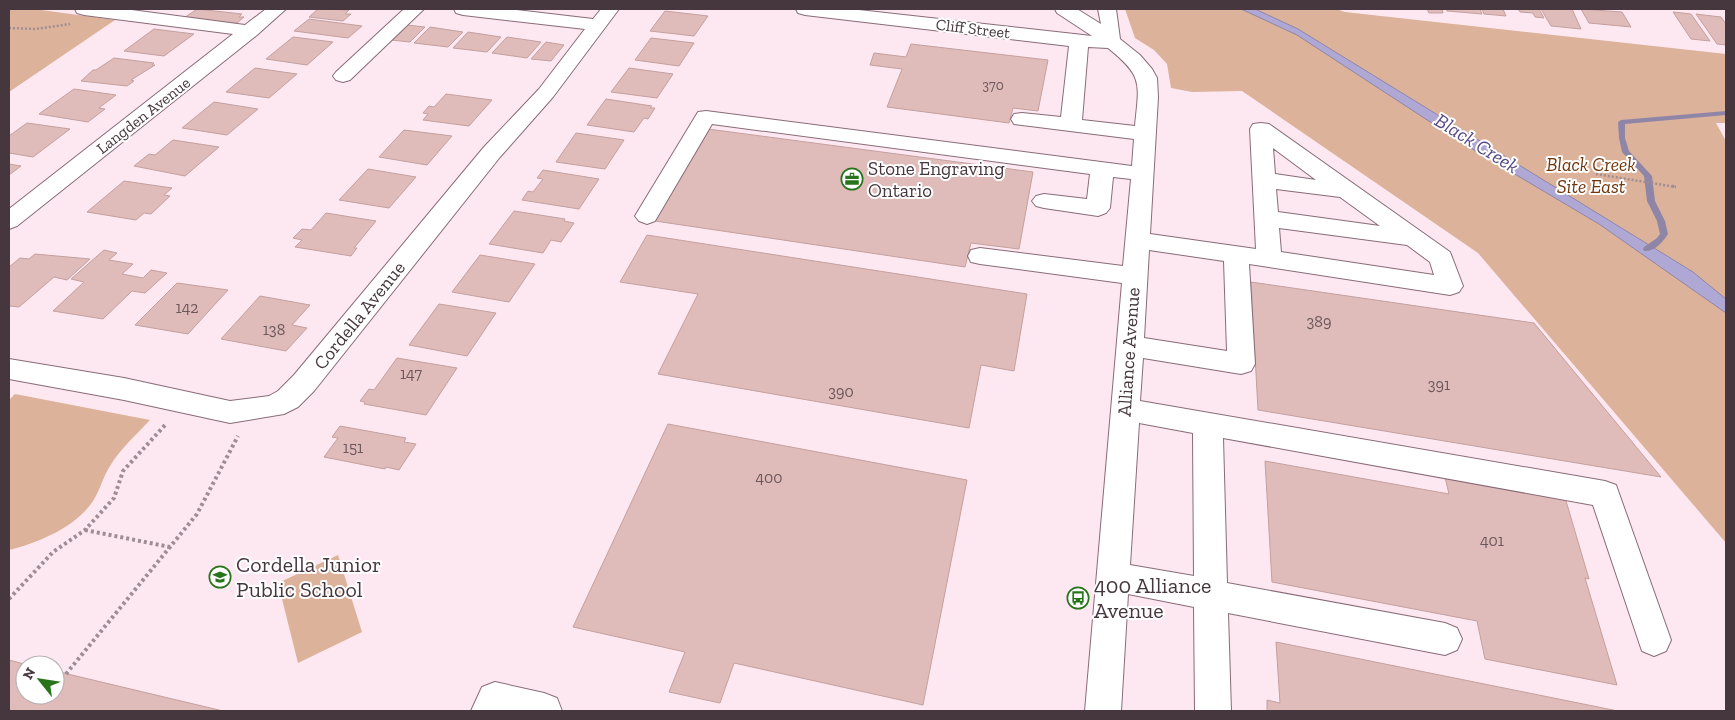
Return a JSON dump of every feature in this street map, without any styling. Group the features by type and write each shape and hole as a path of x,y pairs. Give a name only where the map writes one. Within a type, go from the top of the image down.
{"street":[{"name":"Langden Avenue","path":"9,221 277,9"},
{"path":"343,76 415,9"},
{"path":"463,9 604,17"},
{"name":"Cliff Street","path":"805,9 1079,41 1111,42"},
{"name":"Alliance Avenue","path":"1064,9 1088,24 1136,62 1147,78 1148,97 1103,711"},
{"path":"1107,9 1111,42"},
{"path":"78,16 250,31"},
{"name":"Cordella Avenue","path":"9,369 124,389 230,412 274,406 288,399 304,383 492,152 546,93 604,17"},
{"path":"1071,125 1079,41"},
{"path":"647,216 706,117 1142,174"},
{"path":"1022,119 1145,134"},
{"path":"1137,240 1450,286 1441,258 1261,129 1269,259"},
{"path":"1044,202 1098,208 1102,169"},
{"path":"1264,180 1347,190"},
{"path":"1266,218 1414,239"},
{"path":"1129,346 1241,364 1236,254"},
{"path":"980,256 1134,276"},
{"path":"1124,409 1605,494 1654,640"},
{"path":"1208,424 1214,711"},
{"path":"1112,576 1445,639"},
{"path":"489,711 495,700 544,711"}],"path":[{"path":"9,28 36,30 78,16"},
{"path":"1596,174 1676,187"},
{"path":"9,599 53,552 85,530 114,498 123,471 171,418"},
{"path":"66,674 197,514 241,430"},
{"path":"85,530 170,547"}],"green space":[{"path":"9,9 34,9 115,20 9,92"},
{"name":"Black Creek Site East","path":"1125,9 1336,9 1345,12 1726,54 1726,123 1716,123 1726,141 1726,543 1478,253 1242,91 1192,92 1171,88 1167,64 1154,50 1135,38"},
{"path":"15,394 150,420 114,460 93,501 77,519 55,533 9,550 9,400"},
{"path":"338,555 362,632 298,663 278,583"}],"water":[{"name":"Black Creek","path":"1241,9 1255,9 1298,29 1693,272 1726,299 1726,313 1599,224 1464,144 1297,35"}],"building":[{"path":"197,9 242,14 239,17 244,17 237,23 184,18"},
{"path":"318,9 349,10 345,14 351,14 343,21 309,17"},
{"path":"1427,9 1442,9 1443,13 1429,13"},
{"path":"1446,9 1480,9 1482,14 1447,11"},
{"path":"1482,9 1503,9 1506,16 1484,14"},
{"path":"1518,9 1539,9 1544,18 1535,17 1533,13 1520,12"},
{"path":"1541,9 1572,9 1581,29 1551,26"},
{"path":"1581,9 1622,12 1631,27 1589,23"},
{"path":"665,11 708,16 694,36 650,31"},
{"path":"1673,12 1691,14 1710,41 1691,39"},
{"path":"1696,14 1721,17 1726,24 1726,45 1717,44"},
{"path":"309,19 362,26 348,38 294,31"},
{"path":"407,25 425,27 410,42 391,40"},
{"path":"430,27 463,32 448,47 414,43"},
{"path":"154,29 194,34 164,56 124,51"},
{"path":"468,32 501,37 487,52 453,48"},
{"path":"293,37 333,42 307,65 266,59"},
{"path":"507,37 541,42 527,58 492,53"},
{"path":"651,38 694,43 679,66 635,60"},
{"path":"546,42 564,45 551,61 531,59"},
{"path":"911,44 1048,60 1038,111 1013,108 1009,123 887,107 902,69 870,65 874,53 906,57"},
{"path":"114,58 154,63 152,65 155,65 131,80 134,81 127,86 81,81 93,70"},
{"path":"255,68 297,74 269,98 226,92"},
{"path":"629,68 673,74 657,98 611,92"},
{"path":"74,89 116,95 99,108 105,109 88,122 39,114"},
{"path":"446,94 492,100 469,126 423,120 428,114 423,113 429,106 434,107"},
{"path":"606,99 655,108 648,119 644,118 634,132 587,125"},
{"path":"214,102 258,109 227,135 182,128"},
{"path":"27,123 70,129 33,157 9,153 9,136"},
{"path":"708,129 1033,172 1019,249 971,243 965,267 655,221"},
{"path":"404,130 452,136 427,165 379,157"},
{"path":"576,133 624,140 605,169 556,162"},
{"path":"173,140 219,147 185,176 134,166 149,154 155,155"},
{"path":"9,164 21,166 9,175"},
{"path":"368,169 416,177 389,208 339,200"},
{"path":"543,170 599,179 579,209 522,200 528,191 533,192 543,179 537,178"},
{"path":"124,181 172,188 164,195 170,196 151,214 144,213 136,220 87,212"},
{"path":"514,211 565,219 564,221 574,223 561,242 551,240 543,253 489,244"},
{"path":"326,213 376,221 354,248 357,248 351,256 295,247 302,240 293,238 302,229 311,230"},
{"path":"647,235 1027,294 1014,371 981,365 969,428 658,374 698,294 620,282"},
{"path":"104,250 117,253 109,260 133,264 122,274 143,278 151,270 167,273 145,293 132,291 103,319 53,311 84,282 71,279"},
{"path":"35,254 90,259 67,280 54,277 19,307 9,306 9,267 20,258 29,259"},
{"path":"480,255 535,264 509,302 452,292"},
{"path":"1251,282 1534,323 1661,477 1258,410"},
{"path":"177,283 228,290 188,334 135,325"},
{"path":"260,296 310,305 292,325 307,328 286,351 221,339"},
{"path":"439,304 496,313 467,356 409,345"},
{"path":"397,358 457,368 426,415 364,404 365,402 360,401 369,389 374,390"},
{"path":"668,424 967,480 923,705 734,663 720,703 669,692 685,652 573,627"},
{"path":"340,426 406,438 404,442 416,444 399,470 324,457 338,438 332,437"},
{"path":"1265,461 1449,494 1444,473 1564,494 1589,579 1585,578 1617,685 1485,659 1477,621 1272,582"},
{"path":"1276,642 1618,711 1267,711 1267,700 1280,703"},
{"path":"9,660 15,662 15,705 65,705 65,673 223,711 9,711"}],"waterway":[{"path":"1647,249 1660,240 1664,234 1661,221 1651,201 1648,176 1626,152 1622,138 1621,122 1726,113"}],"place":[{"name":"Stone Engraving Ontario","path":"852,179"},
{"name":"Cordella Junior Public School","path":"220,577"},
{"name":"400 Alliance Avenue","path":"1078,598"}]}
